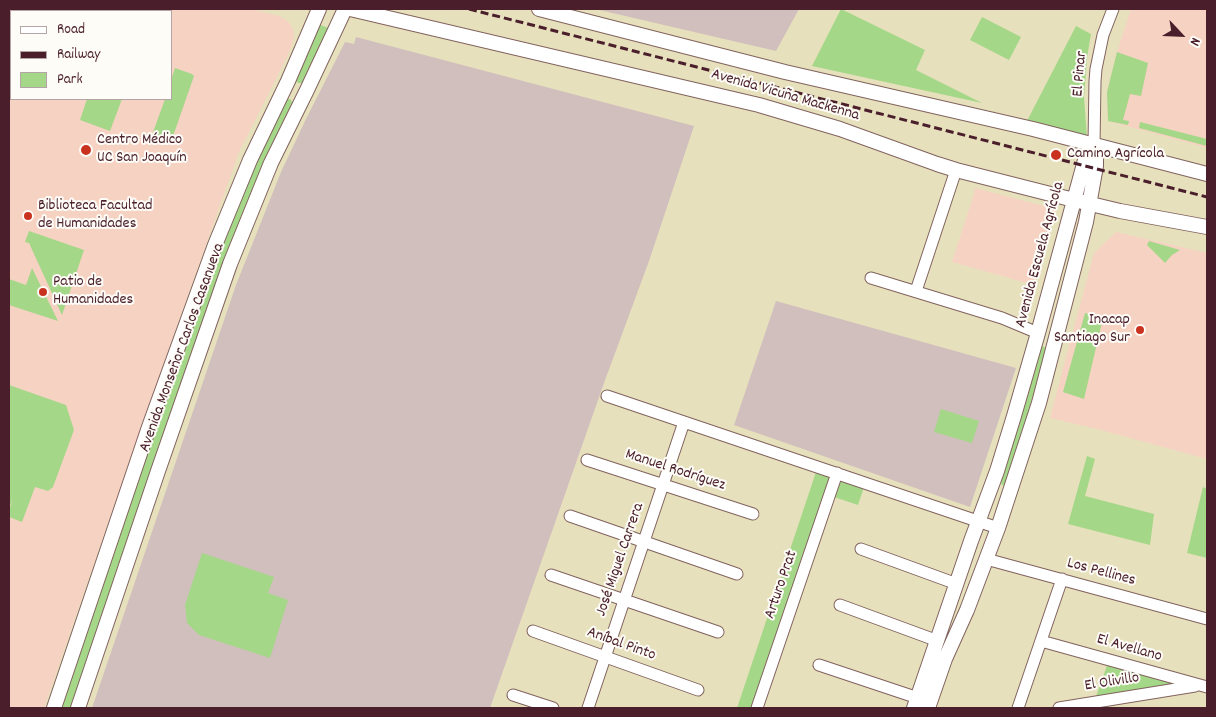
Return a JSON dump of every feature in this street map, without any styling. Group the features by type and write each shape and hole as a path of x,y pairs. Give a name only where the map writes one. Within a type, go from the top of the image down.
{"main road":[{"name":"Avenida Monseñor Carlos Casanueva","path":"54,708 149,427 215,245 250,160 288,82 320,9"},
{"name":"Avenida Monseñor Carlos Casanueva","path":"78,708 228,272 271,163 346,9"},
{"name":"Avenida Vicuña Mackenna","path":"350,9 776,110 840,128 956,170 1120,211 1207,228"},
{"name":"Avenida Vicuña Mackenna","path":"539,9 785,72 1023,127 1207,174"},
{"name":"Avenida Escuela Agrícola","path":"923,704 938,641 1014,416 1086,158 1094,145"},
{"name":"Avenida Escuela Agrícola","path":"923,704 940,672 967,610 998,528 1036,412 1090,204 1096,160 1094,145"},
{"path":"1038,333 1054,344"},
{"path":"997,470 997,480 1000,486 1007,491 1011,490"}],"street":[{"name":"El Pinar","path":"1094,145 1096,69 1103,35 1113,9"},
{"path":"916,291 956,170"},
{"path":"871,278 1002,318 1038,333"},
{"path":"607,396 998,528"},
{"name":"José Miguel Carrera","path":"588,708 684,422"},
{"name":"Manuel Rodríguez","path":"587,460 753,514"},
{"name":"Arturo Prat","path":"757,708 837,473"},
{"path":"570,516 737,574"},
{"path":"861,549 957,584"},
{"name":"Los Pellines","path":"986,559 1207,619"},
{"path":"551,575 718,632"},
{"path":"1018,708 1062,579"},
{"path":"840,605 938,641"},
{"name":"Aníbal Pinto","path":"533,631 698,690"},
{"name":"El Avellano","path":"1041,641 1204,686"},
{"path":"819,666 923,704"},
{"name":"El Olivillo","path":"1059,708 1204,686"},
{"path":"513,695 553,708"}],"shaded area":[{"path":"9,9 251,9 279,16 290,24 293,30 294,37 291,48 239,152 44,708 9,708"},
{"path":"595,9 799,9 776,51"},
{"path":"1131,9 1207,9 1207,148 1108,121 1107,92 1117,52"},
{"path":"356,37 694,126 649,261 604,383 490,708 92,708 236,285 281,172 306,119 345,42 354,44"},
{"path":"975,188 1055,209 1034,285 952,262"},
{"name":"Inacap Santiago Sur","path":"1116,232 1207,253 1207,459 1050,418 1094,253"},
{"path":"776,301 1016,368 970,507 734,425"}],"green space":[{"path":"841,9 925,50 916,70 982,103 812,66"},
{"path":"982,17 1021,37 1009,60 970,40"},
{"path":"318,24 331,29 304,83 298,83 296,81"},
{"path":"1076,26 1091,34 1084,97 1087,138 1027,121"},
{"path":"1117,52 1148,63 1141,96 1130,94 1123,120 1129,121 1128,125 1108,121 1107,92"},
{"path":"175,68 194,76 171,142 152,135 165,100 172,100 172,77"},
{"path":"286,99 290,99 293,103 216,284 71,708 58,708 206,281 246,182"},
{"path":"87,100 122,100 110,131 80,120"},
{"path":"1140,122 1207,139 1207,146 1139,128"},
{"path":"29,231 84,250 62,315 29,243 25,242"},
{"path":"1149,241 1180,250 1165,263 1147,245"},
{"path":"32,268 58,321 9,305 9,279 26,285"},
{"path":"1085,313 1101,317 1102,322 1084,399 1063,392"},
{"path":"1042,346 1047,350 1006,486 1002,485 1001,482"},
{"path":"9,385 66,405 74,430 53,487 48,491 35,487 22,522 9,517 13,498 9,508"},
{"path":"941,409 979,421 972,443 934,432"},
{"path":"1087,456 1095,459 1085,496 1154,514 1150,545 1068,524"},
{"path":"816,472 864,487 858,505 825,494 753,708 737,708"},
{"path":"1203,487 1207,489 1207,558 1187,553"},
{"path":"202,553 274,577 268,593 288,600 270,658 199,635 187,623 185,605"},
{"path":"1109,660 1200,685 1094,702"}],"railway":[{"path":"469,9 1207,197"}],"place":[{"name":"Centro Médico UC San Joaquín","path":"86,150"},
{"name":"Camino Agrícola","path":"1056,155"},
{"name":"Biblioteca Facultad de Humanidades","path":"28,216"},
{"name":"Patio de Humanidades","path":"43,292"},
{"name":"Inacap Santiago Sur","path":"1140,330"}]}
